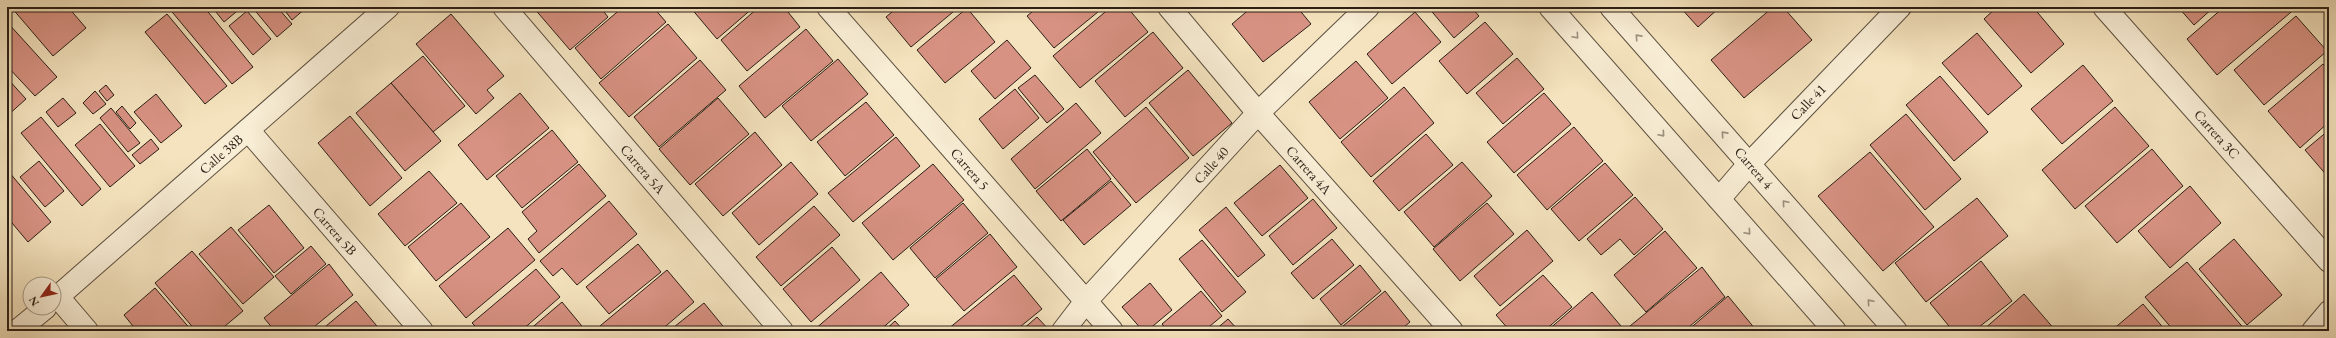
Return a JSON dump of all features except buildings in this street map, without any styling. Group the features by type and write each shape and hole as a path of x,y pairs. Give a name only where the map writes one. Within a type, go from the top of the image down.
{"street":[{"name":"Calle 38B","path":"62,293 388,7"},
{"name":"Carrera 5A","path":"504,7 782,331"},
{"name":"Carrera 5","path":"828,7 1112,331"},
{"name":"Carrera 4A","path":"1169,7 1258,113 1452,331"},
{"name":"Calle 40","path":"1063,331 1086,301 1258,113 1368,7"},
{"path":"1550,7 1835,331"},
{"name":"Carrera 4","path":"1611,7 1750,163 1896,331"},
{"name":"Calle 41","path":"1719,199 1750,163 1900,7"},
{"name":"Carrera 3C","path":"2104,7 2329,261"},
{"name":"Carrera 5B","path":"248,130 422,331"},
{"path":"62,310 87,331"},
{"path":"2313,331 2329,312"},
{"name":"Calle 38B","path":"17,331 35,316"}]}
